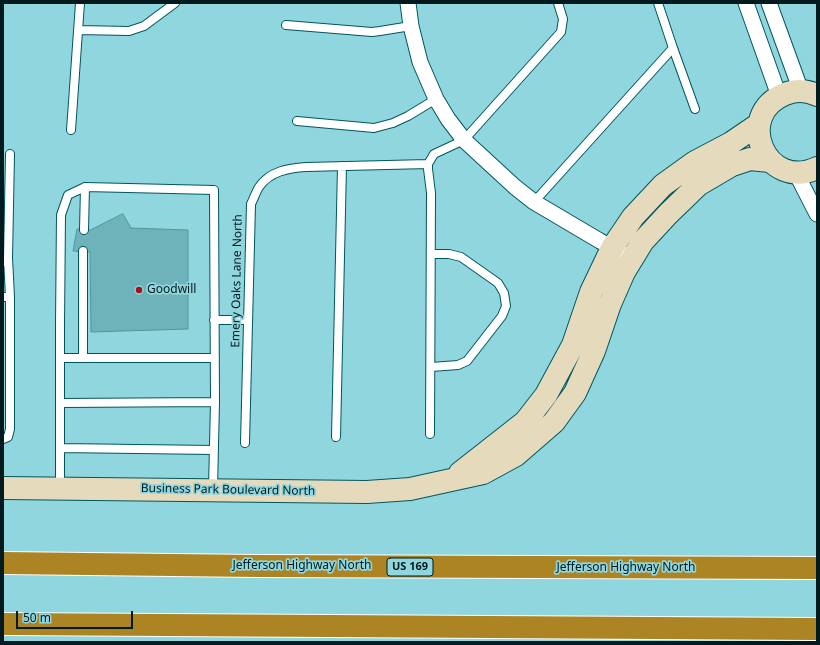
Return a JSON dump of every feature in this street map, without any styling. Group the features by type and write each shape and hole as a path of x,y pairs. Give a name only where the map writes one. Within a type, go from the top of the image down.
{"highway":[{"name":"Jefferson Highway North","path":"3,563 257,566 817,568"},
{"path":"3,624 817,629"}],"street":[{"path":"408,3 411,26 420,62 436,99 448,120 464,140 515,187 534,202 633,259"},
{"path":"746,3 779,96"},
{"path":"769,3 809,93 789,92 779,96 770,104 763,113 759,124 760,143 764,153 770,161 782,169 796,173 810,171 817,168"},
{"name":"Business Park Boulevard North","path":"451,479 525,422 546,395 573,345 591,292 612,248 633,217 663,186 694,162 731,143 759,124"},
{"name":"Business Park Boulevard North","path":"3,488 374,491 410,489 483,473 516,455 554,422 575,392 594,351 610,304 624,272 643,241 668,214 698,186 732,165 750,159 770,161"},
{"path":"796,173 817,214"}],"lane":[{"path":"71,130 80,3"},
{"path":"78,30 130,31 144,26 175,3"},
{"path":"430,434 432,193 428,164 434,154 464,140 561,32 563,19 558,3"},
{"path":"658,3 695,109"},
{"path":"286,25 372,32 380,32 411,26"},
{"path":"534,202 673,48"},
{"path":"297,121 374,128 393,123 408,116 436,99"},
{"path":"3,439 8,437 10,429 6,260 10,154"},
{"name":"Emery Oaks Lane North","path":"245,443 251,204 260,186 271,174 288,168 428,164"},
{"path":"336,437 342,166"},
{"path":"84,230 85,187"},
{"path":"60,488 62,215 68,195 85,187 214,190 215,402 213,490"},
{"path":"83,251 83,358"},
{"path":"431,254 449,254 461,257 498,283 504,293 506,306 502,316 467,361 458,365 431,367"},
{"path":"214,320 248,320"},
{"path":"60,358 215,358"},
{"path":"60,403 215,402"},
{"path":"60,448 214,450"}],"building":[{"name":"Goodwill","path":"123,214 131,228 188,230 188,329 91,332 90,252 73,251 77,229 90,230"}],"place":[{"name":"Goodwill","path":"139,290"}]}
